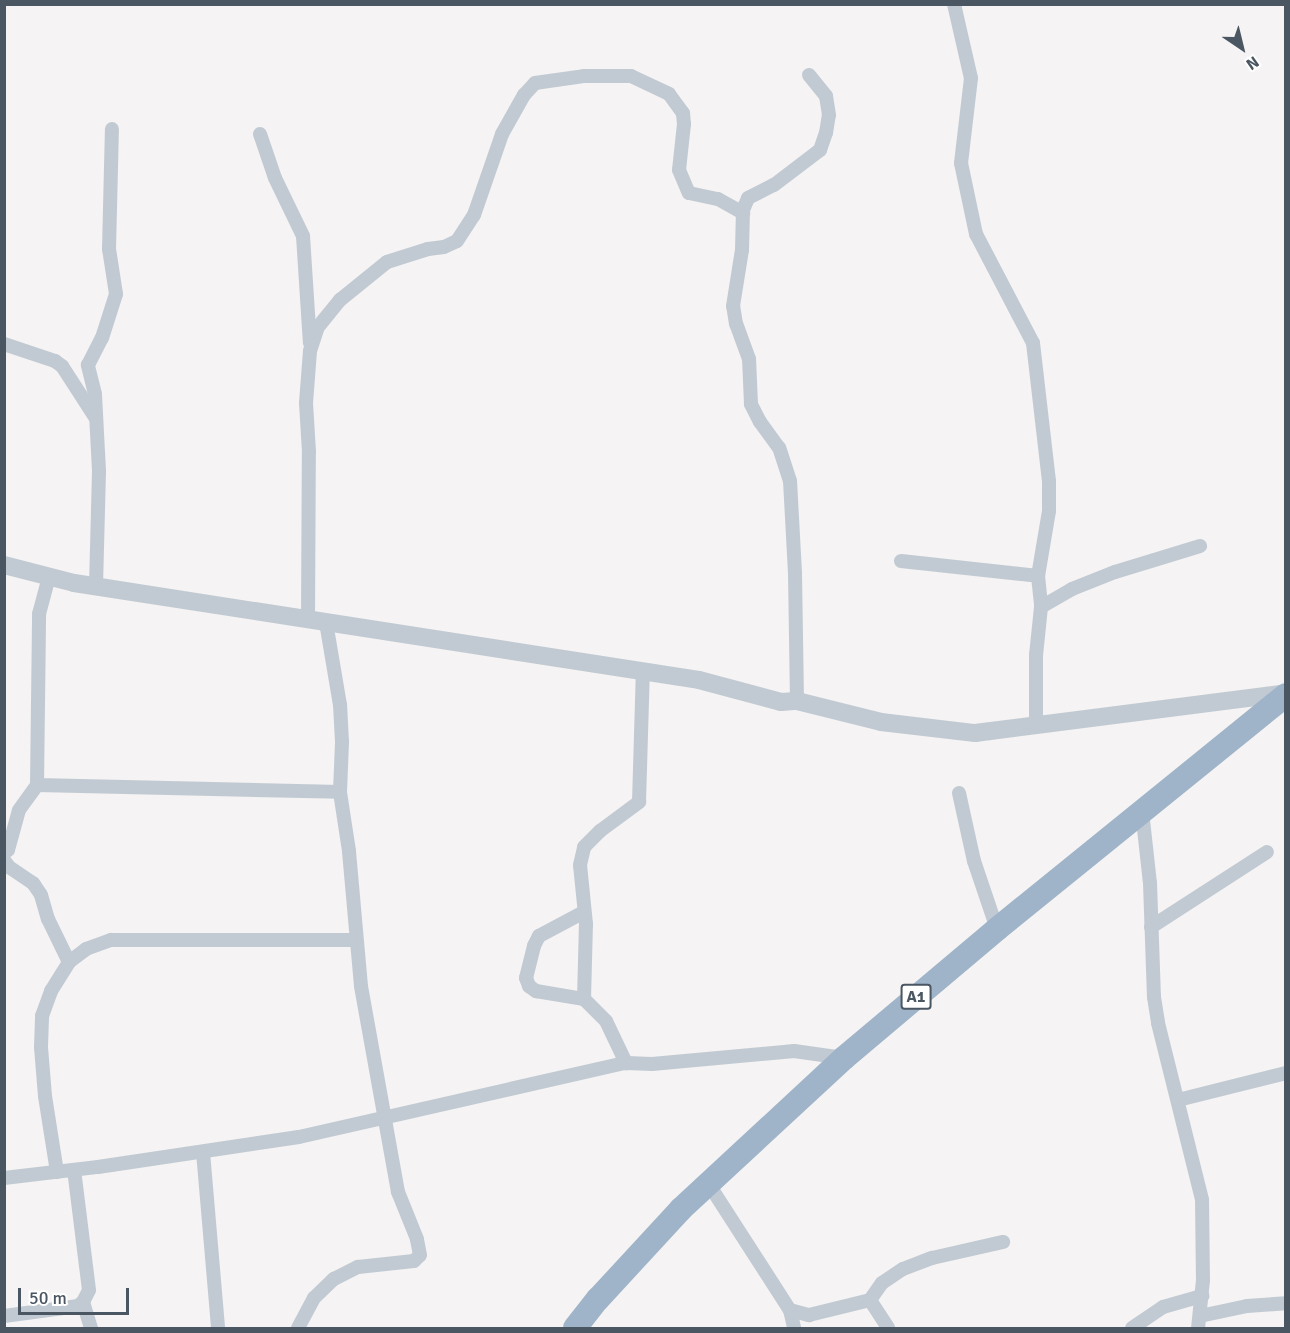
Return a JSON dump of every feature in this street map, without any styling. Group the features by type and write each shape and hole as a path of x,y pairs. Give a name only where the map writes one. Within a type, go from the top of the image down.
{"highway":[{"name":"A1","path":"575,1329 636,1256 708,1183 844,1058 997,929 1286,694"}],"street":[{"path":"954,4 971,78 961,163 976,234 1034,343 1049,481 1048,511 1038,576 1041,607 1036,656 1036,726"},
{"path":"797,701 795,573 790,481 779,448 751,404 749,359 736,324 733,306 742,250 743,213 748,198 774,184 820,150 829,115 826,96 809,75"},
{"path":"310,351 318,327 340,300 369,274 387,262 428,249 444,248 457,241 474,215 502,134 524,95 535,82 631,76 669,94 683,113 684,124 678,170 688,193 718,199 743,213"},
{"path":"96,586 99,471 95,394 88,365 102,338 116,294 109,249 112,129"},
{"path":"260,134 275,178 303,236 310,351 306,403 317,620 340,705 342,742 340,792 349,851 361,986 398,1192 417,1239 420,1255 414,1261 358,1267 334,1279 314,1298 298,1329"},
{"path":"4,344 55,361 62,366 96,418"},
{"path":"1041,607 1072,589 1115,572 1200,546"},
{"path":"901,561 1038,576"},
{"path":"4,566 96,586 699,680 781,702 797,701 881,722 975,733 1286,694"},
{"path":"4,853 8,850 19,810 37,785 39,614 49,577"},
{"path":"584,999 584,912 580,865 584,847 600,831 639,802 643,671"},
{"path":"37,785 340,792"},
{"path":"959,793 974,861 997,929"},
{"path":"1142,812 1155,1006 1202,1200 1202,1296 1199,1322 1247,1306 1286,1303"},
{"path":"1151,927 1267,852"},
{"path":"4,860 9,867 33,883 41,895 48,919 69,962"},
{"path":"584,912 539,936 534,946 526,978 529,986 536,991 584,999 606,1021 626,1063"},
{"path":"57,1172 45,1096 41,1047 42,1016 51,991 69,962 86,949 111,940 356,940"},
{"path":"4,1178 299,1137 626,1063 652,1064 794,1051 844,1058"},
{"path":"1178,1100 1286,1073"},
{"path":"203,1152 218,1329"},
{"path":"4,1316 78,1306 83,1302 89,1290 74,1170"},
{"path":"708,1183 790,1310 794,1328 809,1315 870,1299 882,1283 903,1269 932,1258 1003,1242"},
{"path":"1132,1329 1163,1307 1202,1296"},
{"path":"870,1299 888,1329"},
{"path":"83,1302 91,1329"},
{"path":"790,1310 809,1315"}]}
